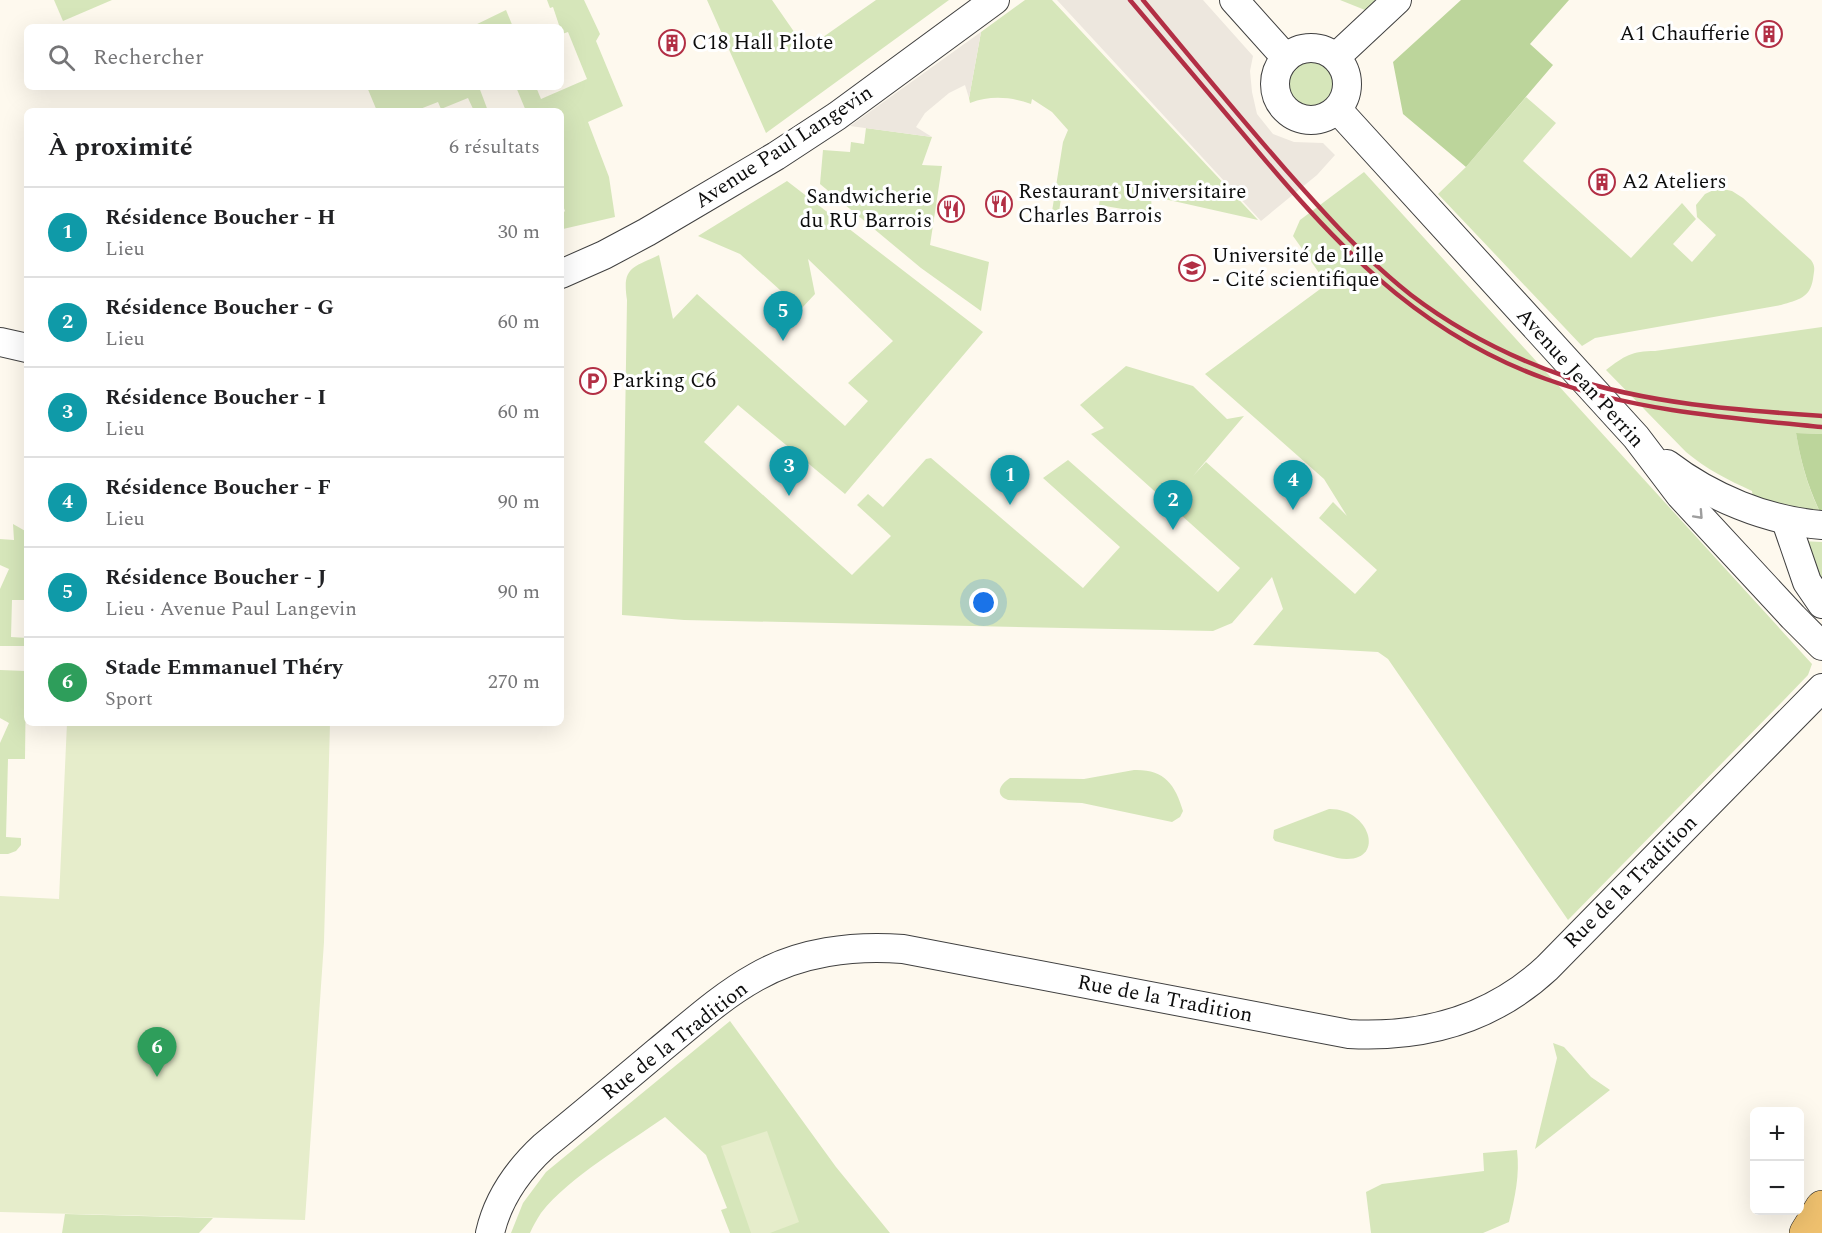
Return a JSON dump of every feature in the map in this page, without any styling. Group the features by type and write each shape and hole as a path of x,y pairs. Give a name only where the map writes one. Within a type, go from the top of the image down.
{"main road":[{"path":"1806,1233 1822,1207"}],"street":[{"name":"Avenue Paul Langevin","path":"564,273 647,232 776,156 837,116 995,0"},
{"path":"1234,0 1286,58"},
{"path":"1336,57 1397,0"},
{"path":"1311,48 1327,51 1336,57 1346,72 1348,83 1346,95 1338,110 1328,117 1310,121 1292,116 1283,108 1277,97 1275,79 1286,58 1295,52 1311,48"},
{"name":"Avenue Jean Perrin","path":"1338,110 1636,437 1680,495 1822,646"},
{"path":"0,342 24,347"},
{"path":"1636,437 1662,461 1698,485 1746,507 1786,521 1822,525"},
{"path":"1786,521 1815,593 1822,626"},
{"name":"Rue de la Tradition","path":"490,1233 496,1211 512,1182 530,1159 544,1146 735,990 757,976 788,963 822,953 871,948 903,949 1349,1034 1409,1032 1469,1018 1522,989 1547,968 1822,688"}],"green space":[{"path":"54,0 112,0 63,21"},
{"path":"547,0 584,0 600,34 596,41 623,106 588,122 609,177 615,217 564,229 564,108 525,108 517,90 537,90 541,99 587,79 568,32 564,33 564,24 559,24 553,7 550,8"},
{"path":"707,0 772,0 806,49 876,0 949,0 766,133"},
{"path":"1025,0 1052,0 1258,220 1151,196 1152,214 1099,205 1101,191 1063,185 1057,225 1050,224 1063,142 1068,130 1052,112 1032,99 1031,104 1001,98 970,103 969,98 981,32"},
{"path":"1340,0 1377,0 1365,10"},
{"path":"1461,0 1569,0 1530,44 1553,65 1466,167 1403,114 1393,62"},
{"path":"506,10 512,24 477,24"},
{"path":"1310,59 1327,66 1334,83 1327,100 1310,107 1293,100 1286,83 1293,66"},
{"path":"368,90 480,90 487,108 473,108 468,98 443,108 441,108 438,102 423,108 376,108"},
{"path":"1526,97 1556,123 1523,161 1631,258 1682,203 1696,219 1673,244 1692,262 1716,235 1697,217 1696,205 1705,194 1718,188 1732,191 1743,198 1811,260 1814,271 1809,290 1798,300 1781,305 1595,338 1582,346 1438,194 1466,167"},
{"path":"866,128 932,137 922,165 942,166 930,245 989,262 981,311 921,268 820,184 823,150 850,152 851,142 864,144"},
{"path":"1364,172 1812,664 1808,675 1568,920 1388,659 1378,652 1253,645 1283,609 1272,577 1232,623 1213,631 684,620 622,615 626,281 631,270 659,255 673,319 697,294 845,426 868,401 848,383 893,341 808,259 815,294 801,309 740,254 698,236 787,181 983,332 845,494 738,405 704,442 852,575 891,536 857,505 868,494 883,507 926,459 931,458 1083,588 1120,547 1043,478 1068,460 1218,592 1240,568 1091,434 1104,428 1080,405 1126,366 1193,386 1227,419 1244,416 1193,476 1206,462 1355,594 1377,570 1319,518 1333,502 1347,516 1324,479 1205,374 1327,284 1293,236 1300,220"},
{"path":"1822,327 1822,434 1796,433 1806,476 1822,516 1753,500 1752,491 1701,464 1686,452 1606,370 1634,353"},
{"path":"1796,433 1822,434 1822,516 1806,475"},
{"path":"13,524 24,530 24,600 12,600 11,637 24,638 24,646 0,646 0,589 9,569 0,565 0,539 14,540"},
{"path":"1801,541 1822,542 1822,590"},
{"path":"0,670 24,671 25,759 8,759 6,837 21,838 21,845 16,851 8,854 0,854 0,743 9,723 0,718"},
{"path":"67,726 330,726 324,942 305,1220 0,1212 0,896 59,899"},
{"path":"1134,770 1153,772 1167,780 1180,801 1183,811 1180,817 1172,822 1082,803 1008,800 1000,792 1001,786 1010,778 1084,779"},
{"path":"1329,809 1344,811 1364,826 1368,846 1363,854 1353,858 1337,858 1275,841 1273,838 1274,830"},
{"path":"730,1021 836,1167 890,1233 730,1233 721,1210 727,1208 706,1155 665,1117 567,1186 541,1213 530,1233 511,1233 523,1203 546,1172"},
{"path":"1553,1043 1564,1047 1591,1077 1610,1090 1535,1149 1557,1058"},
{"path":"767,1131 799,1222 770,1233 751,1233 721,1146"},
{"path":"1517,1150 1515,1195 1509,1222 1483,1233 1371,1233 1366,1192 1382,1184 1484,1171 1483,1153"},
{"path":"65,1214 213,1218 199,1233 62,1233"}],"shaded area":[{"path":"1057,0 1203,0 1253,56 1250,71 1257,114 1273,134 1294,142 1323,143 1335,155 1317,175 1261,221"},
{"path":"981,32 969,98 965,85 949,93 925,113 916,127 932,137 850,126"}],"railway":[{"path":"1130,0 1309,210 1343,246 1415,309 1455,336 1499,359 1546,379 1614,399 1682,412 1822,427"},
{"path":"1143,0 1330,219 1394,281 1447,320 1526,361 1567,377 1629,394 1693,404 1822,416"}],"place":[{"name":"A1 Chaufferie","path":"1769,34"},
{"name":"C18 Hall Pilote","path":"672,43"},
{"name":"A2 Ateliers","path":"1602,182"},
{"name":"Restaurant Universitaire Charles Barrois","path":"999,204"},
{"name":"Sandwicherie du RU Barrois","path":"951,209"},
{"name":"Université de Lille ‐ Cité scientifique","path":"1192,268"},
{"name":"Résidence Boucher - J","path":"783,341"},
{"name":"Parking C6","path":"593,381"},
{"name":"Résidence Boucher - I","path":"789,496"},
{"name":"Résidence Boucher - H","path":"1010,505"},
{"name":"Résidence Boucher - F","path":"1293,510"},
{"name":"Résidence Boucher - G","path":"1173,530"},
{"name":"Stade Emmanuel Théry","path":"157,1077"}]}
